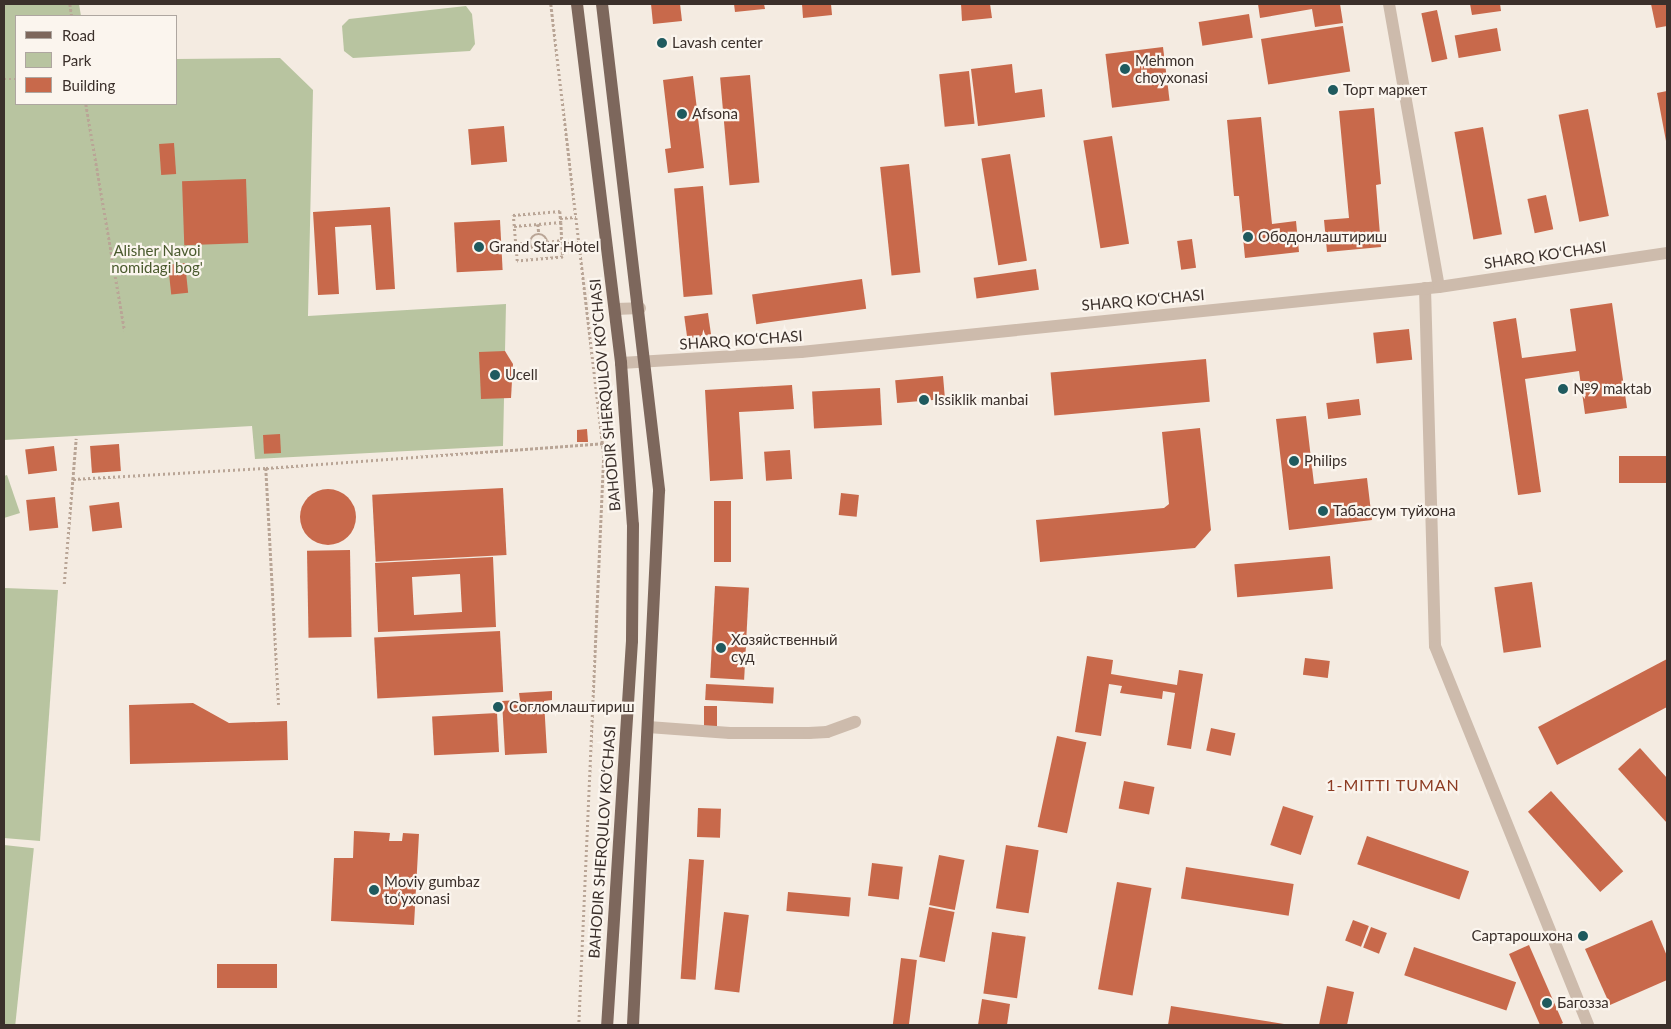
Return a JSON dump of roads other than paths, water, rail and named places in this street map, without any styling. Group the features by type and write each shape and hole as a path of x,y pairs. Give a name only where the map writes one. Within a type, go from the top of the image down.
{"main road":[{"name":"BAHODIR SHERQULOV KO‘CHASI","path":"577,4 621,363 633,525 632,641 607,1025"},
{"path":"602,4 640,308 658,491 633,1025"}],"street":[{"path":"1390,4 1439,287"},
{"name":"SHARQ KO‘CHASI","path":"621,363 801,352 1439,287 1667,253"},
{"path":"1425,288 1436,646 1588,1025"},
{"path":"615,309 640,308"},
{"path":"648,727 730,733 809,733 827,732 855,722"}],"place":[{"name":"Lavash center","path":"662,43"},
{"name":"Mehmon choyxonasi","path":"1125,69"},
{"name":"Торт маркет","path":"1333,90"},
{"name":"Afsona","path":"682,114"},
{"name":"Ободонлаштириш","path":"1248,237"},
{"name":"Grand Star Hotel","path":"479,247"},
{"name":"Ucell","path":"495,375"},
{"name":"№9 maktab","path":"1563,389"},
{"name":"Issiklik manbai","path":"924,400"},
{"name":"Philips","path":"1294,461"},
{"name":"Табассум туйхона","path":"1323,511"},
{"name":"Хозяйственный суд","path":"721,648"},
{"name":"Согломлаштириш","path":"498,707"},
{"name":"Moviy gumbaz to‘yxonasi","path":"374,890"},
{"name":"Сартарошхона","path":"1583,936"},
{"name":"Багозза","path":"1547,1003"}],"district":[{"name":"1-MITTI TUMAN","path":"1393,785"}],"park label":[{"name":"Alisher Navoi nomidagi bog'","path":"157,258"}]}
